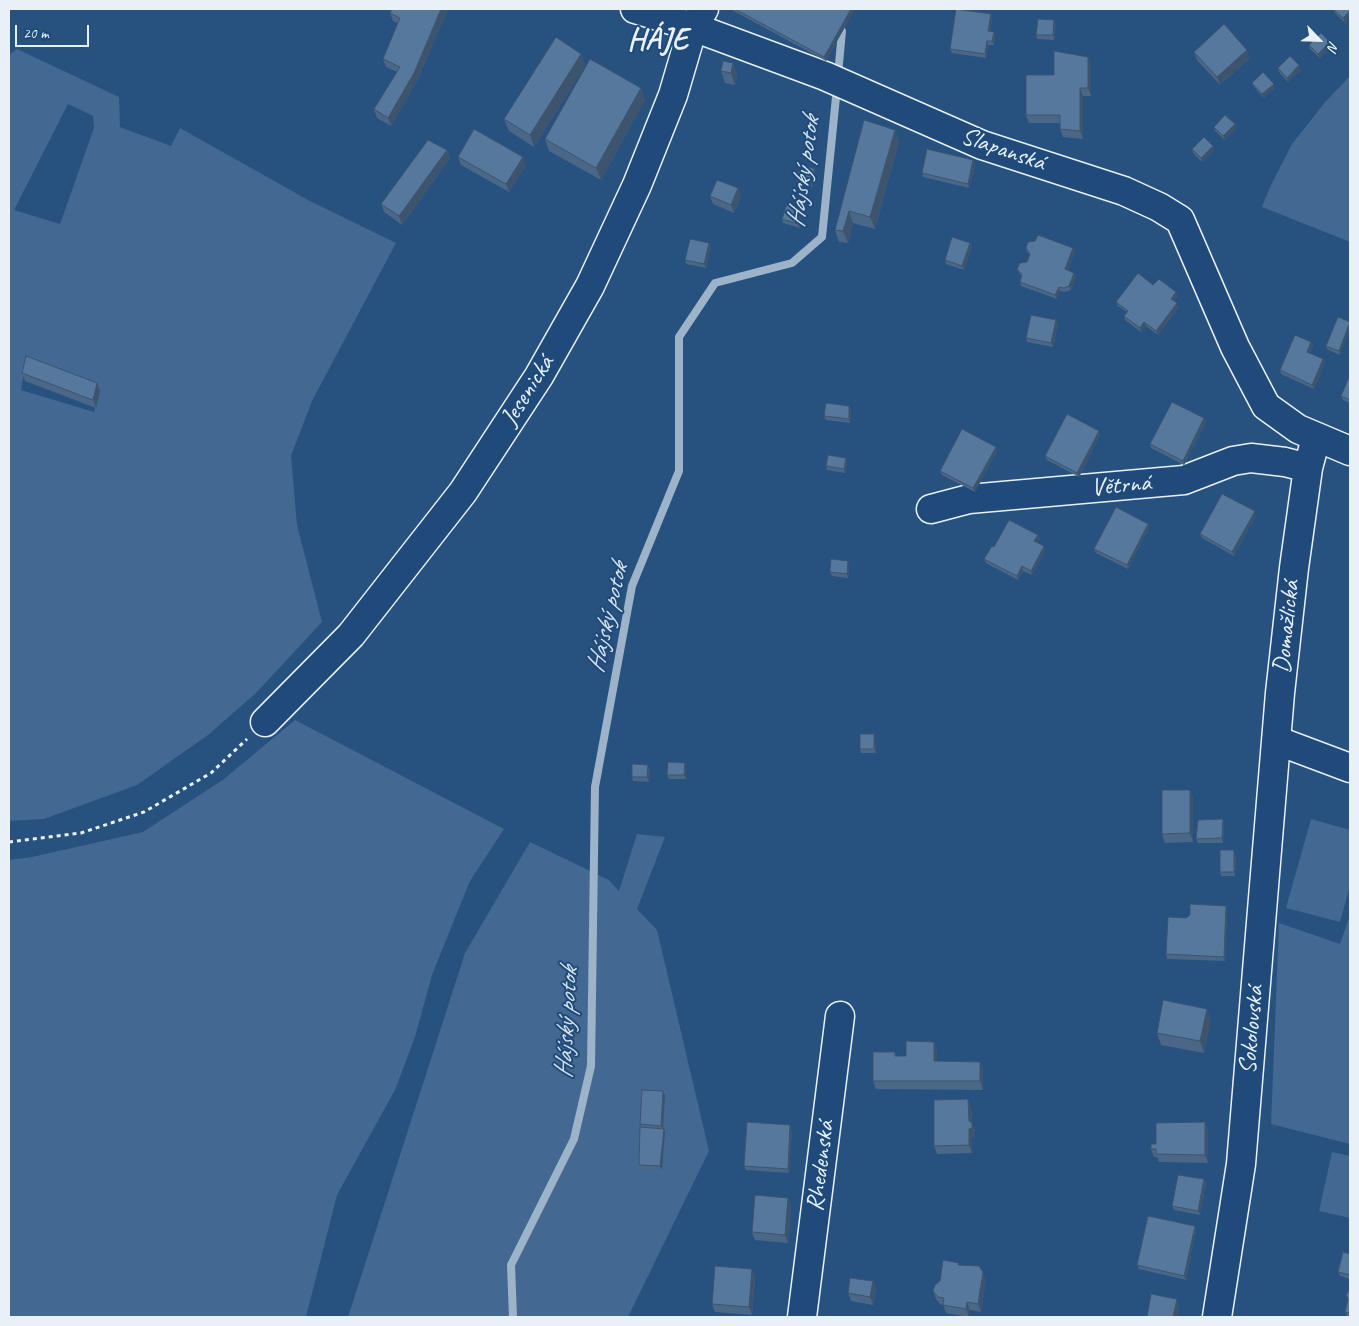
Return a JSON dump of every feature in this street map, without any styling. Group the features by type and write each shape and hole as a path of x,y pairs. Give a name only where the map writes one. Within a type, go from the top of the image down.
{"street":[{"name":"Slapanská","path":"635,9 698,18 982,145 1124,191 1180,220 1235,347 1266,406 1298,429 1316,438"},
{"name":"Jesenická","path":"265,722 350,635 464,492 539,376 590,286 637,185 673,95 698,18"},
{"path":"1316,438 1350,451"},
{"name":"Domažlická","path":"1278,741 1286,636 1308,468 1316,438"},
{"name":"Větrná","path":"931,509 969,499 1184,480 1233,460 1251,458 1285,462 1308,468"},
{"path":"1278,741 1350,768"},
{"name":"Sokolovská","path":"1217,1317 1241,1164 1278,741"},
{"name":"Rhedenská","path":"802,1317 840,1016"}],"path":[{"path":"9,842 81,832 144,812 211,773 265,722"}],"shaded area":[{"path":"17,49 119,97 120,127 171,146 180,128 308,200 396,243 312,401 291,456 297,525 322,622 256,693 208,735 137,785 44,819 9,821 9,55","holes":["68,104 93,116 94,128 60,224 14,210","26,362 45,367 100,390 94,412 21,390"]},
{"path":"1350,76 1350,242 1262,207 1292,144 1326,101"},
{"path":"295,720 504,829 470,881 432,975 415,1037 395,1090 337,1195 306,1317 9,1317 9,860 32,857 143,832 224,779"},
{"path":"1311,819 1350,830 1350,886 1340,922 1286,908"},
{"path":"637,834 665,837 637,909 657,930 709,1151 628,1317 348,1317 465,953 530,842 609,880 619,891"},
{"path":"1350,915 1350,1144 1271,1124 1279,923 1340,944"},
{"path":"1332,1152 1350,1156 1350,1218 1319,1211"}],"building":[{"path":"392,9 441,9 414,73 388,118 374,109 400,67 383,59 400,18 390,13"},
{"path":"735,9 851,9 824,57"},
{"path":"956,9 991,14 988,31 994,32 992,41 987,41 985,54 950,49"},
{"path":"1333,9 1350,9 1350,11 1343,18"},
{"path":"1038,19 1054,20 1053,35 1036,35"},
{"path":"1224,24 1247,50 1217,77 1194,52"},
{"path":"1321,33 1330,42 1318,54 1309,45"},
{"path":"556,37 581,54 530,135 504,119"},
{"path":"1054,51 1088,57 1088,88 1080,88 1080,131 1060,129 1060,115 1026,115 1026,75 1054,75"},
{"path":"1290,56 1299,65 1287,78 1278,68"},
{"path":"590,59 641,88 596,168 545,139"},
{"path":"723,61 733,63 731,73 721,71"},
{"path":"1263,72 1274,84 1262,94 1252,83"},
{"path":"1225,115 1235,124 1223,136 1214,127"},
{"path":"864,120 895,130 870,217 849,211 843,231 835,230"},
{"path":"474,129 523,157 506,184 458,157"},
{"path":"1204,137 1213,146 1201,158 1192,149"},
{"path":"428,140 447,150 399,216 381,204"},
{"path":"927,149 973,160 968,184 922,173"},
{"path":"801,164 815,169 810,183 796,178"},
{"path":"717,180 738,188 731,205 710,196"},
{"path":"787,204 799,208 796,217 800,218 798,224 782,219"},
{"path":"1038,235 1073,248 1065,269 1074,273 1069,286 1059,287 1055,295 1020,282 1022,275 1017,269 1020,263 1027,262 1030,254 1026,248 1028,242 1035,241"},
{"path":"952,237 970,243 962,266 945,260"},
{"path":"690,239 709,243 704,264 685,260"},
{"path":"1138,273 1153,285 1159,279 1176,292 1171,299 1177,303 1156,331 1144,322 1140,328 1124,316 1128,311 1116,302"},
{"path":"1031,315 1056,320 1051,343 1026,338"},
{"path":"1338,317 1350,322 1339,351 1326,346"},
{"path":"1295,335 1311,342 1307,352 1323,359 1312,385 1280,370"},
{"path":"26,356 97,383 93,400 22,373"},
{"path":"1350,375 1350,400 1341,396"},
{"path":"1172,402 1204,418 1183,461 1150,444"},
{"path":"826,403 849,406 849,419 824,416"},
{"path":"1067,414 1099,431 1077,473 1045,456"},
{"path":"962,429 996,447 973,488 940,471"},
{"path":"828,455 846,458 844,469 826,466"},
{"path":"1222,494 1255,511 1232,552 1200,534"},
{"path":"1116,507 1148,524 1127,565 1094,549"},
{"path":"1009,520 1038,535 1034,541 1044,546 1031,571 1022,566 1017,576 984,559 992,546 994,547"},
{"path":"831,559 848,561 847,574 830,572"},
{"path":"860,734 874,734 874,749 860,749"},
{"path":"668,762 685,763 684,775 667,775"},
{"path":"632,764 648,765 647,777 632,777"},
{"path":"1162,790 1190,790 1190,833 1162,834"},
{"path":"1223,819 1222,838 1196,839 1198,820"},
{"path":"1220,850 1234,850 1234,872 1220,872"},
{"path":"1190,904 1226,906 1224,957 1166,954 1168,917 1186,918 1190,915"},
{"path":"1163,1000 1207,1009 1200,1041 1157,1033"},
{"path":"906,1041 934,1042 934,1061 980,1062 980,1081 873,1081 873,1052 895,1052 895,1056 906,1056"},
{"path":"642,1090 663,1091 661,1126 640,1124"},
{"path":"968,1099 969,1121 972,1123 972,1128 969,1129 969,1145 934,1146 934,1100"},
{"path":"747,1122 790,1125 788,1169 744,1166"},
{"path":"1205,1122 1205,1155 1156,1154 1156,1149 1151,1149 1151,1144 1156,1144 1156,1123"},
{"path":"640,1127 664,1129 660,1166 639,1165"},
{"path":"1178,1175 1204,1179 1198,1211 1172,1206"},
{"path":"755,1195 788,1198 785,1235 752,1232"},
{"path":"1148,1216 1195,1226 1184,1276 1137,1265"},
{"path":"1343,1252 1350,1254 1350,1275 1338,1272"},
{"path":"943,1260 959,1263 958,1265 979,1266 983,1272 978,1304 967,1302 966,1309 943,1305 944,1298 938,1297 933,1291 935,1285 940,1281"},
{"path":"715,1266 752,1269 749,1307 712,1304"},
{"path":"850,1278 873,1281 870,1297 848,1293"},
{"path":"1350,1289 1350,1313 1345,1312 1348,1299 1346,1295"},
{"path":"1151,1294 1177,1299 1173,1317 1147,1317"}],"waterway":[{"name":"Hájský potok","path":"825,9 842,31 838,75"},
{"name":"Hájský potok","path":"513,1317 511,1265 574,1139 591,1066 595,787 632,586 679,471 679,337 715,283 792,263 822,237 837,87"}],"district":[{"name":"HÁJE","path":"658,41"}]}
